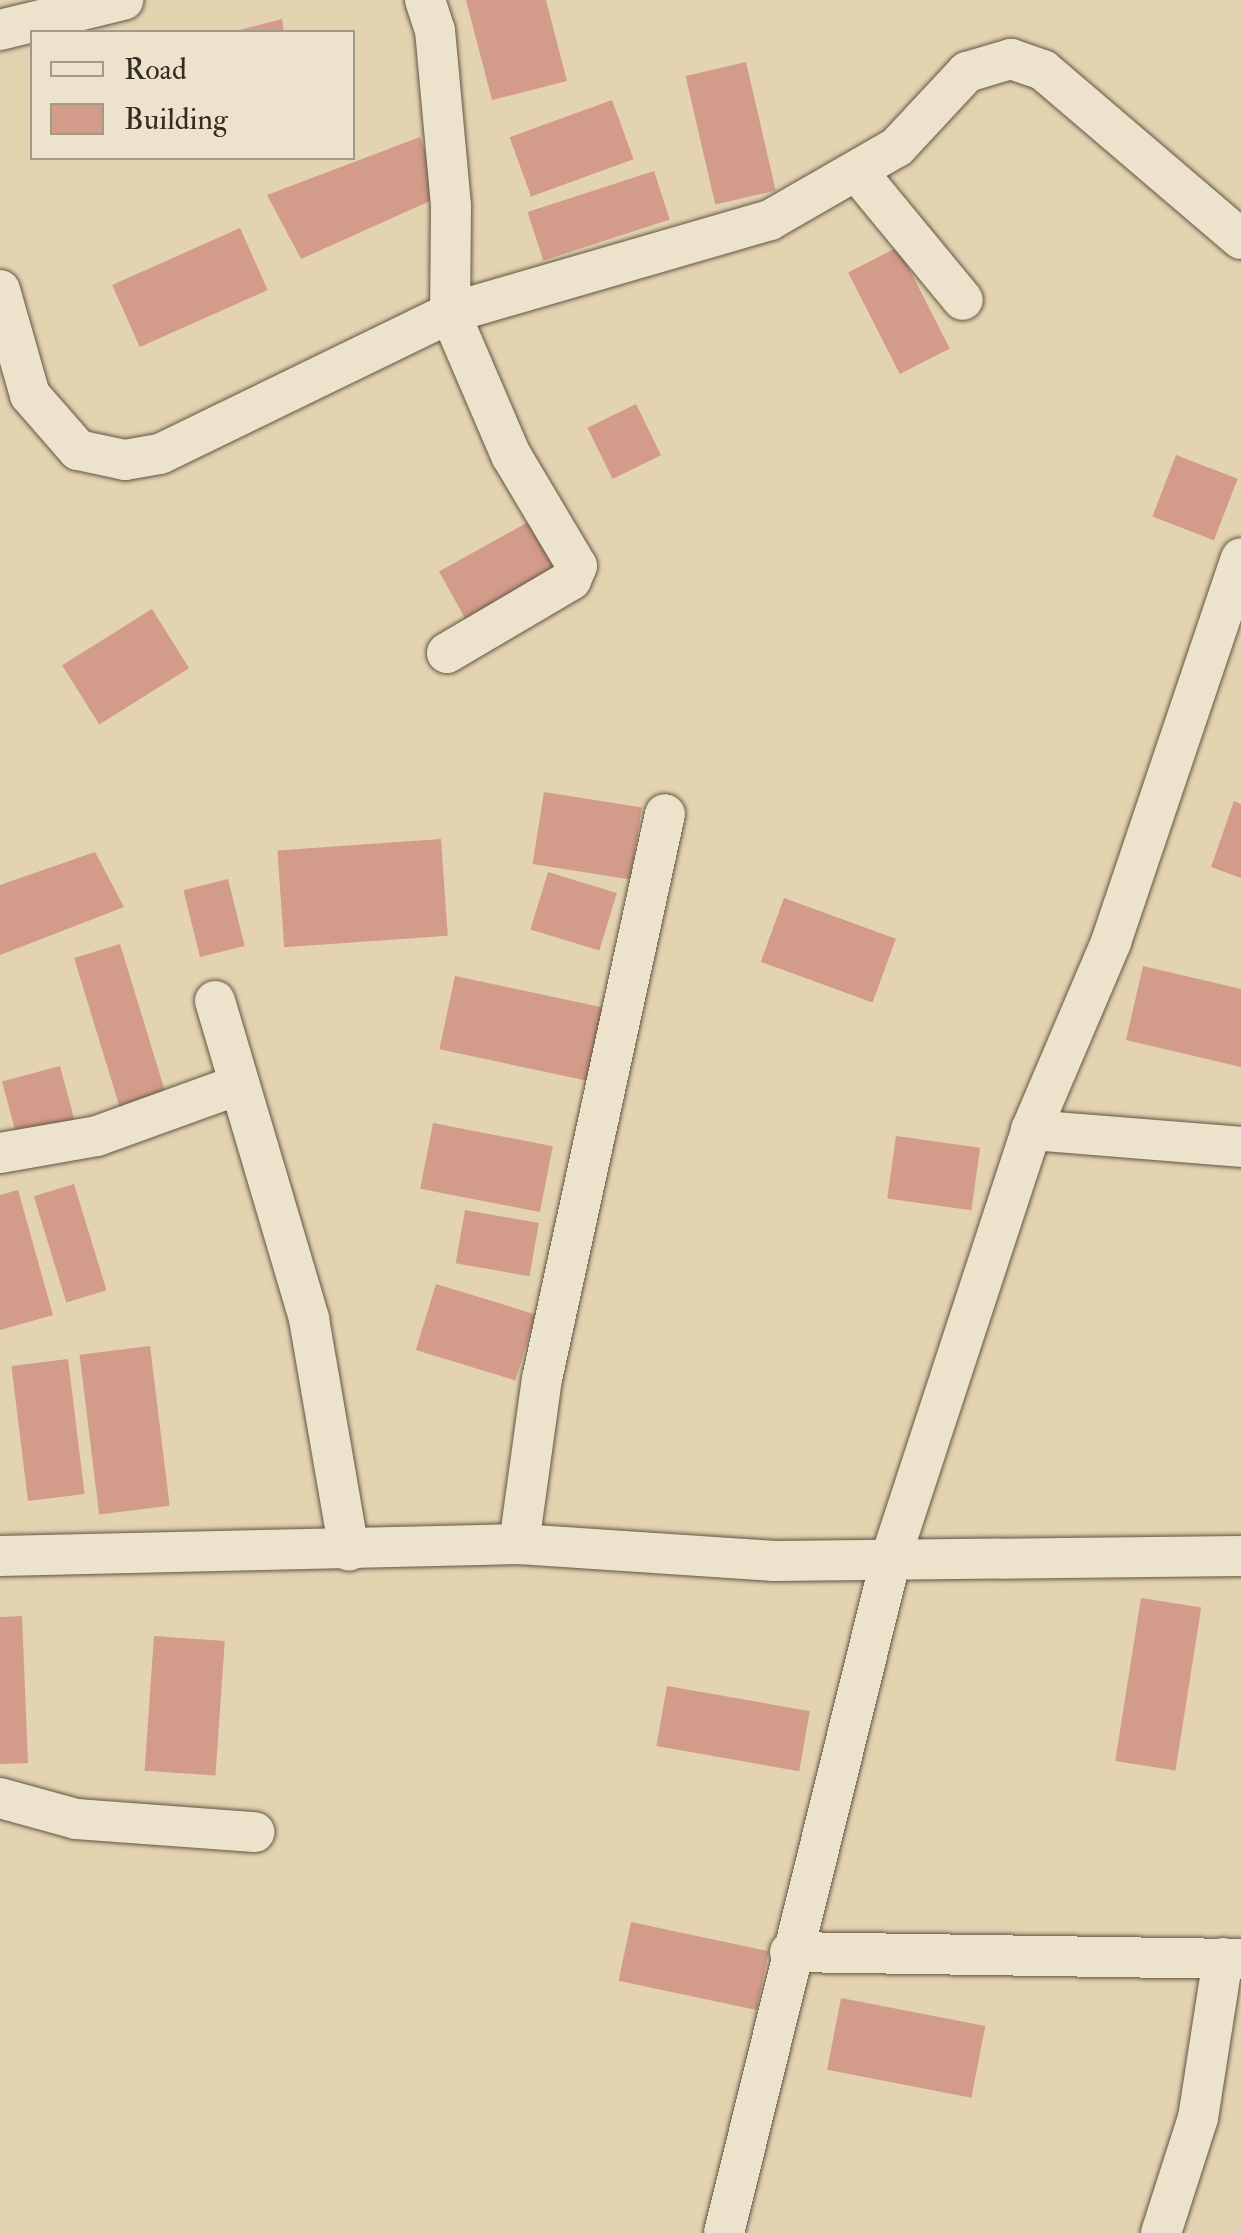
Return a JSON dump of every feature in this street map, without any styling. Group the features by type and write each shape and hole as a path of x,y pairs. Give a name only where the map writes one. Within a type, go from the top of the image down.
{"street":[{"path":"0,30 123,0"},
{"path":"425,0 451,206 450,313 504,440 576,566 571,580 446,653"},
{"path":"0,290 30,395 78,450 125,460 224,425 450,313 770,220 859,174 897,147 967,72 1011,59 1043,70 1241,239"},
{"path":"859,174 963,300"},
{"path":"724,2233 790,1952 892,1554 1031,1130 1111,942 1241,558"},
{"path":"519,1544 542,1379 664,814"},
{"path":"215,1001 308,1319 349,1552"},
{"path":"0,1153 97,1136 238,1085"},
{"path":"1031,1130 1241,1147"},
{"path":"0,1556 349,1552 519,1544 774,1562 892,1554 1241,1556"},
{"path":"0,1798 76,1819 256,1832"},
{"path":"790,1952 1232,1959 1198,2118 1161,2233"}],"building":[{"path":"466,0 546,0 567,81 492,100"},
{"path":"282,19 284,30 240,30"},
{"path":"746,62 776,191 715,205 686,76"},
{"path":"612,100 634,159 531,196 510,137"},
{"path":"420,137 441,196 301,259 267,195"},
{"path":"654,171 670,220 543,261 528,212"},
{"path":"240,228 268,290 140,347 112,285"},
{"path":"898,247 950,349 900,374 848,272"},
{"path":"636,404 661,455 612,479 587,428"},
{"path":"1176,455 1238,479 1214,540 1152,517"},
{"path":"530,521 562,578 471,628 439,571"},
{"path":"152,609 189,668 99,725 62,665"},
{"path":"544,792 642,807 630,880 533,864"},
{"path":"1234,801 1241,804 1241,878 1211,867"},
{"path":"441,839 448,936 284,947 277,850"},
{"path":"95,852 124,907 0,955 0,885"},
{"path":"548,872 617,893 599,950 530,929"},
{"path":"228,879 245,946 200,957 183,890"},
{"path":"784,898 896,939 873,1003 761,962"},
{"path":"120,944 169,1105 123,1119 74,958"},
{"path":"1143,966 1241,989 1241,1067 1126,1040"},
{"path":"455,976 612,1009 597,1083 439,1049"},
{"path":"60,1066 75,1123 17,1139 2,1082"},
{"path":"433,1123 553,1146 540,1212 420,1189"},
{"path":"896,1136 980,1148 971,1210 887,1198"},
{"path":"74,1184 106,1290 66,1302 34,1196"},
{"path":"18,1190 53,1315 0,1330 0,1195"},
{"path":"465,1210 539,1223 529,1276 456,1263"},
{"path":"436,1284 535,1314 515,1380 416,1350"},
{"path":"150,1346 170,1506 99,1514 80,1355"},
{"path":"68,1359 85,1494 28,1501 11,1366"},
{"path":"1141,1598 1201,1608 1175,1771 1115,1761"},
{"path":"22,1616 28,1763 0,1764 0,1617"},
{"path":"154,1636 225,1641 215,1776 145,1771"},
{"path":"667,1686 810,1711 799,1771 656,1746"},
{"path":"631,1922 769,1951 756,2010 619,1981"},
{"path":"841,1998 985,2026 971,2098 827,2070"}]}
